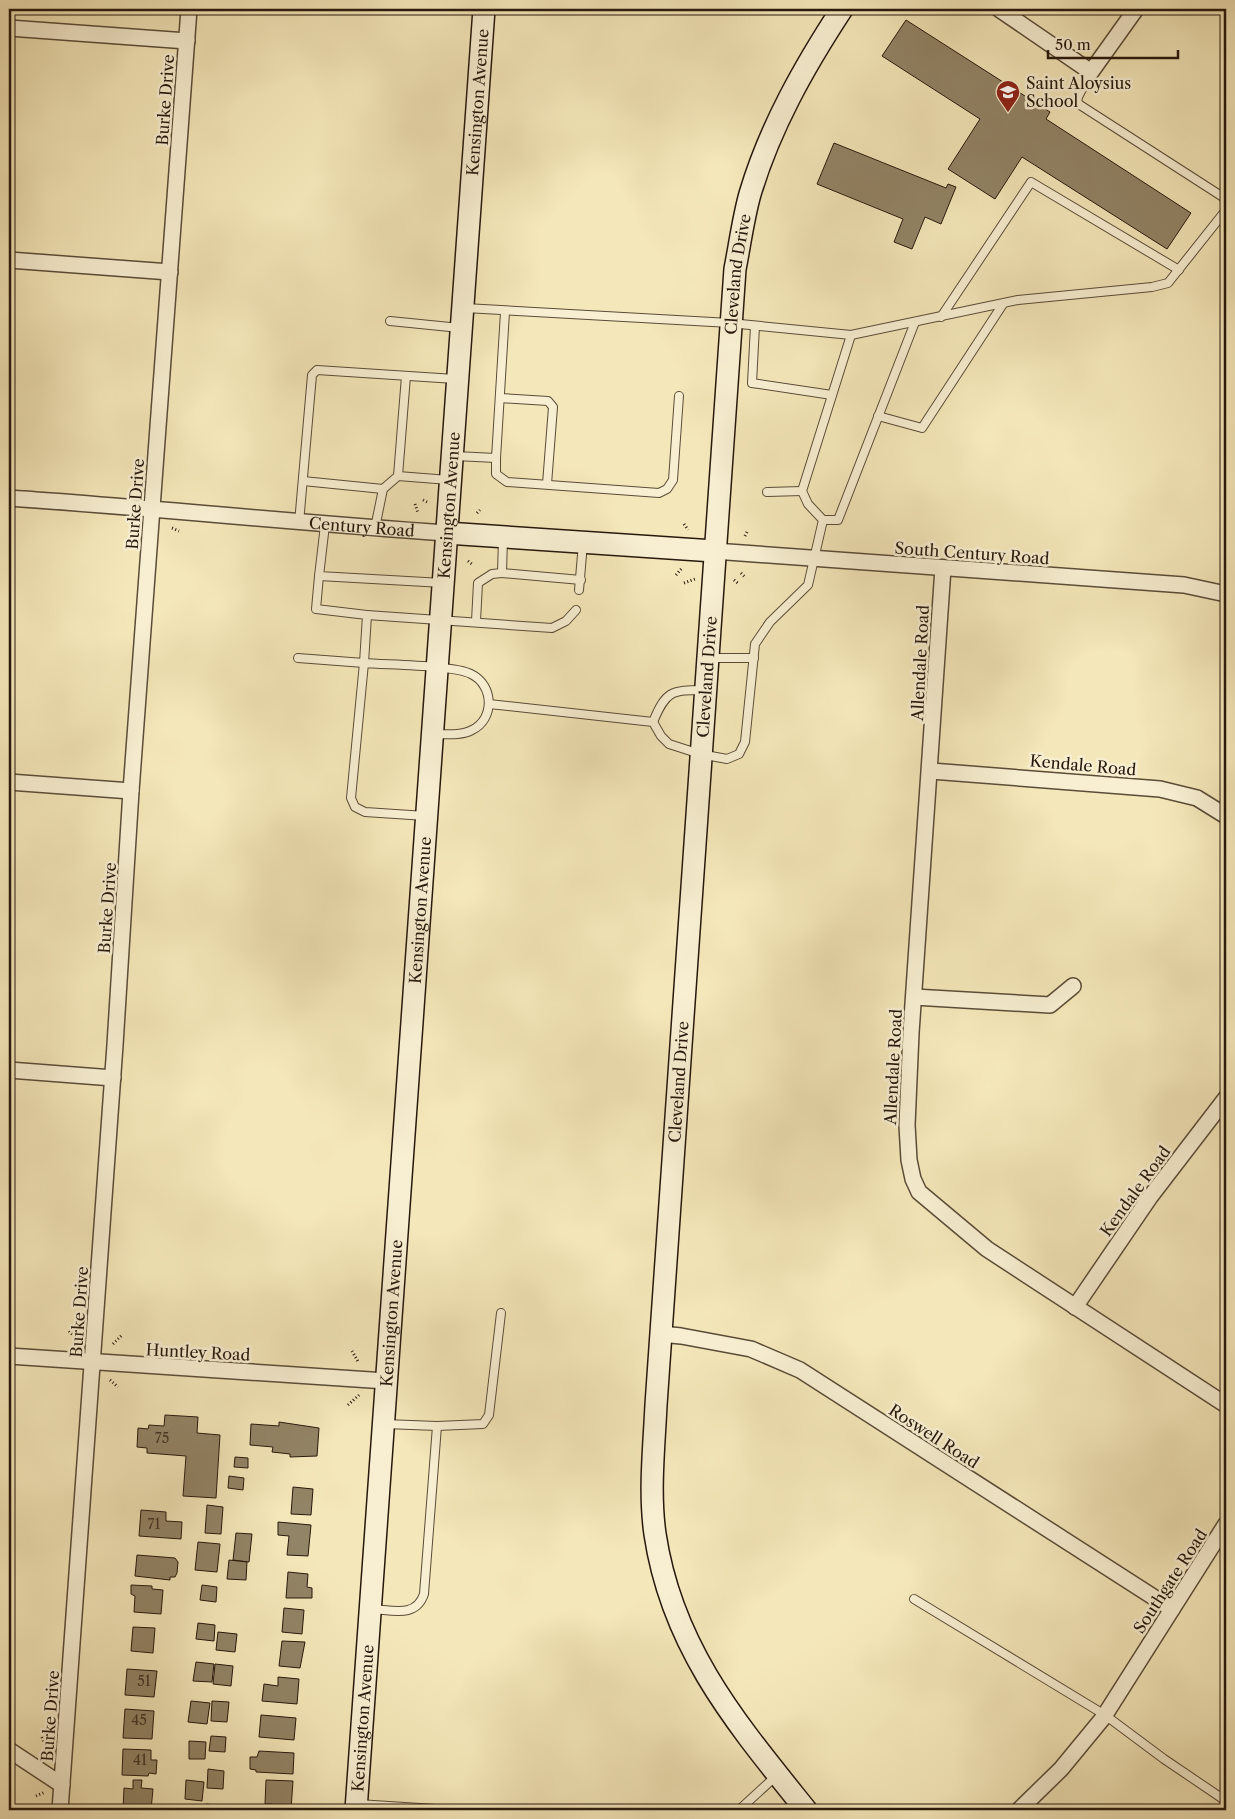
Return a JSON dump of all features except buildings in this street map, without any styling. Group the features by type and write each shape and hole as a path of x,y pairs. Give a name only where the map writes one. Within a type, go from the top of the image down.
{"street":[{"name":"Burke Drive","path":"60,1810 113,1078 131,791 189,9"},
{"name":"Kensington Avenue","path":"356,1807 484,9"},
{"name":"Cleveland Drive","path":"806,1810 777,1775 708,1680 687,1642 670,1598 661,1565 655,1532 652,1487 658,1370 714,551 730,323 736,269 745,214 764,152 780,115 814,52 842,9"},
{"path":"999,9 1091,72 1136,9"},
{"path":"9,28 187,42"},
{"path":"9,260 170,272"},
{"name":"Century Road","path":"9,498 152,508 325,525 714,551"},
{"name":"South Century Road","path":"714,551 1184,585 1226,594"},
{"name":"Allendale Road","path":"943,568 931,771 925,825 914,997 908,1126 909,1160 919,1192 987,1249 1226,1404"},
{"name":"Kendale Road","path":"931,771 1160,789 1197,798 1226,816"},
{"path":"9,782 131,791"},
{"path":"914,997 1050,1005 1073,986"},
{"path":"9,1070 113,1078"},
{"name":"Kendale Road","path":"1075,1307 1150,1197 1226,1098"},
{"name":"Roswell Road","path":"661,1334 750,1348 800,1370 1172,1610"},
{"name":"Huntley Road","path":"9,1356 386,1381"},
{"name":"Southgate Road","path":"1019,1810 1061,1769 1105,1715 1226,1524"},
{"path":"9,1750 62,1785"}],"lane":[{"path":"1091,72 1078,97 1077,102 1080,105 1226,199"},
{"path":"941,317 1031,182 1179,270"},
{"path":"390,321 462,318 505,312 730,323 851,336 1003,304 1152,288 1168,283 1226,210"},
{"path":"878,416 922,428 1003,304"},
{"path":"505,312 496,474 507,482 659,493 667,489 673,480 679,396"},
{"path":"851,336 802,491 808,504 824,520 838,520 915,322"},
{"path":"755,326 752,383 832,395"},
{"path":"299,523 312,375 317,370 457,379"},
{"path":"375,528 383,489 398,476 406,376"},
{"path":"500,398 548,401 553,407 547,484"},
{"path":"452,456 496,458"},
{"path":"398,476 450,480"},
{"path":"303,481 383,489"},
{"path":"767,492 802,491"},
{"path":"653,722 660,736 669,744 700,754 727,759 739,754 745,742 755,644 770,622 808,585 824,520"},
{"path":"325,525 316,609 367,615 476,621 552,628 566,621 576,610"},
{"path":"502,573 503,536"},
{"path":"579,590 583,543"},
{"path":"476,621 478,583 492,574 502,573 581,580"},
{"path":"319,576 443,583"},
{"path":"367,615 351,798 355,807 365,812 426,816"},
{"path":"298,658 462,671 476,676 485,687 489,704 485,718 472,730 458,734 432,734"},
{"path":"707,658 754,658"},
{"path":"653,722 660,706 673,693 678,690 705,690"},
{"path":"489,704 653,722"},
{"path":"383,1423 437,1426 477,1426 483,1424 488,1419 501,1313"},
{"path":"370,1608 407,1612 421,1603 424,1594 437,1426"},
{"path":"914,1599 1105,1715 1164,1759 1226,1801"},
{"path":"739,1810 777,1775"},
{"path":"356,1807 451,1810"}],"path":[{"path":"423,500 429,503"},
{"path":"416,504 418,513"},
{"path":"477,514 480,510"},
{"path":"684,524 688,530"},
{"path":"172,528 180,531"},
{"path":"745,536 748,530"},
{"path":"676,575 683,566"},
{"path":"741,573 745,577"},
{"path":"684,583 696,578"},
{"path":"734,580 739,584"},
{"path":"69,1332 79,1340"},
{"path":"113,1344 122,1335"},
{"path":"352,1351 360,1366"},
{"path":"110,1380 118,1387"},
{"path":"348,1405 359,1394"},
{"path":"42,1737 46,1748"}],"place":[{"name":"Saint Aloysius School","path":"1008,113"}]}
